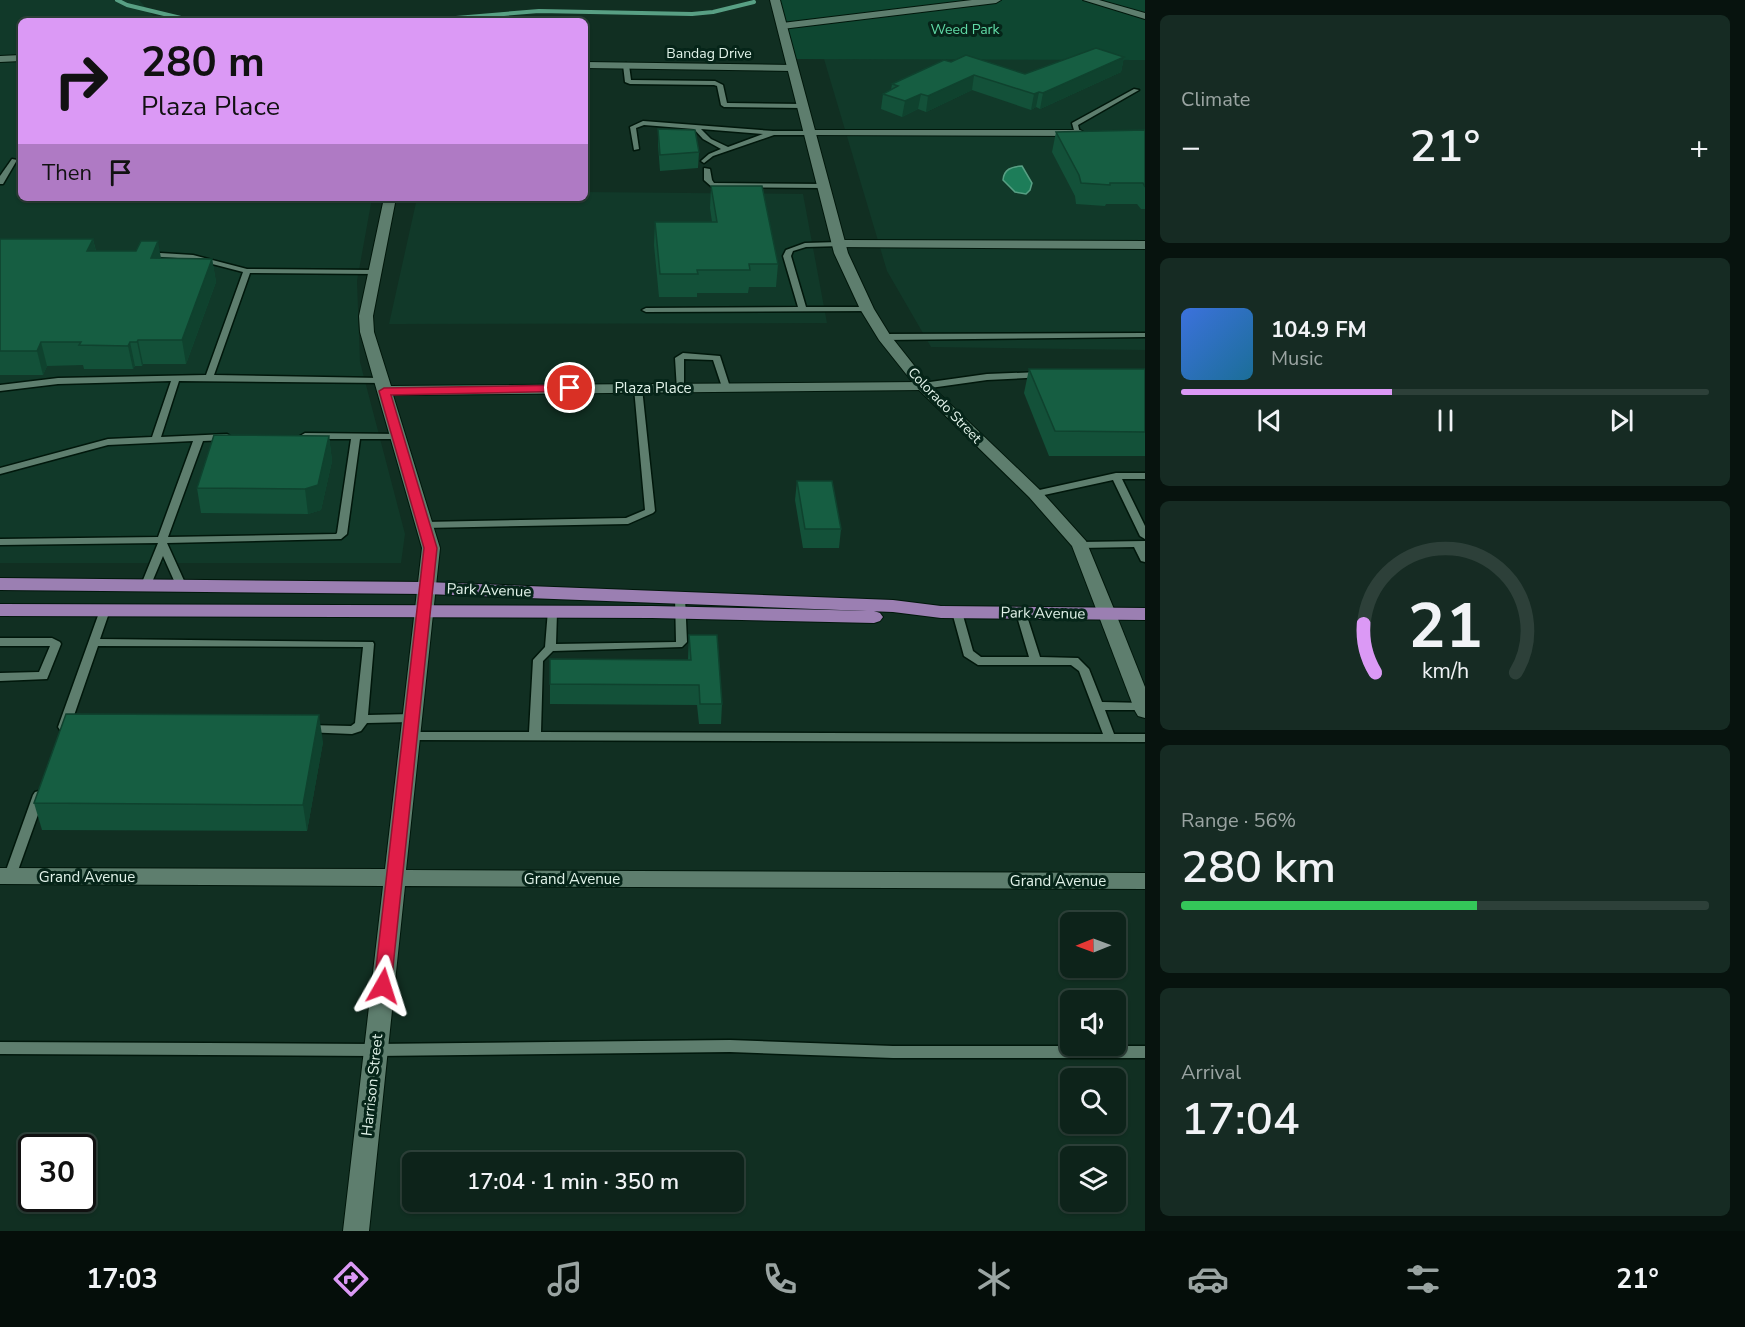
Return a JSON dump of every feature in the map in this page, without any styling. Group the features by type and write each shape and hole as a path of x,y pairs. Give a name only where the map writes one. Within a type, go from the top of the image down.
{"main road":[{"name":"Park Avenue","path":"0,585 426,588 865,617 949,612 1145,614"},
{"name":"Park Avenue","path":"0,610 552,612 680,605"}],"street":[{"name":"Colorado Street","path":"775,0 839,244 867,309 884,337 923,386 1035,494 1080,545 1144,708"},
{"path":"889,0 909,11"},
{"path":"782,26 996,0"},
{"path":"1088,0 1145,16"},
{"path":"0,59 18,58"},
{"name":"Bandag Drive","path":"588,65 659,68 792,65"},
{"path":"809,133 1083,133"},
{"name":"Harrison Street","path":"356,1231 431,548 367,332 366,316 389,201"},
{"path":"839,244 1145,245"},
{"name":"Plaza Place","path":"383,386 638,388 923,386"},
{"name":"Grand Avenue","path":"5,876 1145,881"}],"lane":[{"path":"626,65 627,81 630,82 715,83 720,86 724,105 802,106"},
{"path":"1083,133 1074,124 1136,90"},
{"path":"636,148 633,127 635,124 696,126 774,133 809,133"},
{"path":"696,126 699,134 707,140 727,149"},
{"path":"774,133 711,155 705,165 708,180 712,185 823,186"},
{"path":"0,160 18,160"},
{"path":"0,182 18,160"},
{"path":"803,309 787,256 790,250 805,245 839,244"},
{"path":"137,254 193,257 247,272 375,272"},
{"path":"209,378 247,272"},
{"path":"646,310 867,309"},
{"path":"884,337 1145,335"},
{"path":"680,388 679,358 682,356 717,358 726,387"},
{"path":"923,386 987,377 1053,375"},
{"path":"156,439 176,378"},
{"path":"0,388 58,381 176,378 383,386"},
{"path":"424,525 628,521 650,511 638,388"},
{"path":"0,542 162,542 340,537 356,436"},
{"path":"289,437 398,436"},
{"path":"0,471 108,442 233,437"},
{"path":"146,585 199,438"},
{"path":"1035,494 1116,476 1145,476"},
{"path":"1116,476 1143,542 1145,559"},
{"path":"162,542 180,585"},
{"path":"1080,545 1143,542"},
{"path":"550,648 678,645 682,642 680,605"},
{"path":"67,730 105,610"},
{"path":"535,736 538,660 550,648 552,612"},
{"path":"949,612 968,653 978,661 1074,661 1084,669 1110,738"},
{"path":"1022,613 1036,661"},
{"path":"0,642 52,642 56,644 43,676 0,677"},
{"path":"94,642 369,644 361,719 357,729 292,729"},
{"path":"1098,706 1144,708"},
{"path":"361,719 411,727 535,736 1145,738"},
{"path":"5,876 45,780"},
{"path":"0,1048 375,1050 730,1046 892,1052 1145,1052"}],"shaded area":[{"path":"0,0 139,0 155,18 18,18 18,201 371,201 357,281 360,362 405,534 401,563 0,563"},
{"path":"442,17 442,18 384,18"},
{"path":"824,59 1145,60 1145,350 931,347 887,271"},
{"path":"1022,166 1032,183 1026,194 1015,192 1003,180 1009,169"},
{"path":"588,192 803,194 827,323 389,324 416,201 588,201"}],"green space":[{"name":"Weed Park","path":"776,0 1145,0 1145,60 792,59"}],"building":[{"path":"1096,48 1124,57 1043,93 1034,94 974,75 928,96 921,94 905,101 883,94 898,86 892,84 944,60 951,62 966,55 1025,74"},
{"path":"658,129 695,130 699,152 660,155"},
{"path":"1145,130 1145,187 1143,183 1110,183 1110,185 1081,183 1056,132"},
{"path":"711,186 762,186 778,264 749,264 750,270 697,270 698,274 660,274 655,222 717,222"},
{"path":"0,239 93,239 87,251 136,251 141,241 158,241 151,258 212,259 182,340 138,340 130,342 128,346 79,345 81,342 41,342 37,351 0,351"},
{"path":"1029,369 1145,369 1145,432 1055,431"},
{"path":"214,435 329,436 318,485 305,489 197,488"},
{"path":"797,481 832,481 841,529 805,529"},
{"path":"689,635 717,635 722,704 700,704 699,685 550,684 550,659 691,660"},
{"path":"66,714 319,715 303,805 34,803"}],"waterway":[{"path":"117,0 127,5 181,18"},
{"path":"456,18 539,11 692,14 713,12 754,2"}],"route":[{"path":"383,986 431,548 384,391 570,388"}]}
